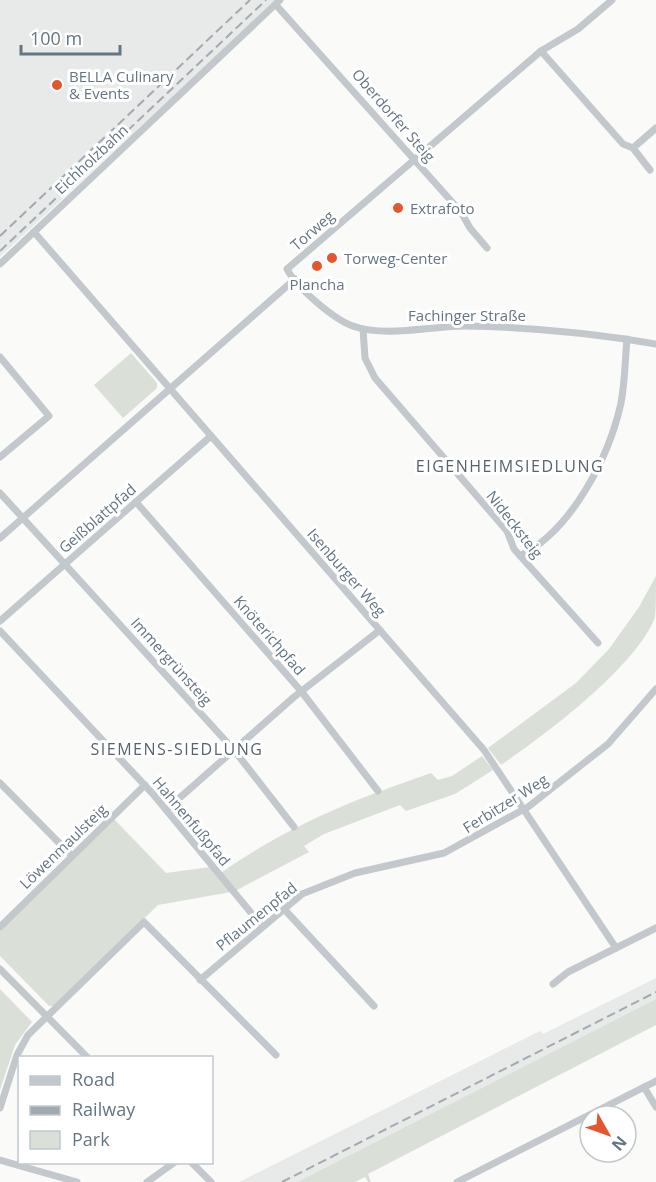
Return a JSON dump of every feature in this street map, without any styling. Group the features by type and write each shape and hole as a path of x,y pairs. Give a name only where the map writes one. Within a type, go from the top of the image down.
{"street":[{"name":"Torweg","path":"295,279 287,269 541,51 578,29 612,0"},
{"name":"Oberdorfer Steig","path":"278,2 462,213 470,228 487,248"},
{"name":"Eichholzbahn","path":"0,264 278,2"},
{"path":"541,51 623,144 633,148 650,170"},
{"path":"633,148 656,128"},
{"name":"Isenburger Weg","path":"34,232 484,750 616,948"},
{"path":"0,538 295,279"},
{"name":"Fachinger Straße","path":"295,279 335,318 363,329 454,326 527,328 656,344"},
{"name":"Nidecksteig","path":"363,329 365,358 375,378 507,531 511,544 520,556 597,643"},
{"path":"520,556 534,549 554,531 579,498 599,465 621,404 627,339"},
{"path":"0,357 49,416 0,457"},
{"name":"Geißblattpfad","path":"0,621 211,436"},
{"name":"Immergrünsteig","path":"0,493 234,750 294,827"},
{"name":"Knöterichpfad","path":"136,502 301,691 378,791"},
{"path":"167,809 301,691 380,630"},
{"name":"Hahnenfußpfad","path":"0,631 167,809 262,926"},
{"name":"Ferbitzer Weg","path":"333,880 444,853 525,809 600,751 656,689"},
{"path":"0,783 72,856"},
{"name":"Löwenmaulsteig","path":"0,927 145,785"},
{"name":"Pflaumenpfad","path":"200,980 302,894 333,880"},
{"path":"284,909 374,1006"},
{"path":"0,1108 20,1047 28,1035 144,922 276,1056"},
{"path":"553,984 568,972 656,928"},
{"path":"0,969 86,1056"},
{"path":"457,1182 656,1081"},
{"path":"644,1087 656,1107"},
{"path":"0,1160 77,1182"},
{"path":"147,1182 172,1164"},
{"path":"193,1164 210,1182"}],"shaded area":[{"path":"0,0 276,0 0,257"},
{"path":"656,978 656,999 297,1182 239,1182 540,1031 543,1034"}],"green space":[{"path":"131,353 157,383 157,388 123,418 94,385"},
{"path":"656,576 655,617 630,657 588,698 501,765 488,748 576,683 609,649 639,607"},
{"path":"482,756 493,770 455,794 406,811 400,805 324,834 304,846 309,852 235,891 221,873 272,841 322,815 431,773 438,780 452,776"},
{"path":"114,819 166,873 211,867 231,892 158,905 54,1006 49,1006 0,956 0,931"},
{"path":"0,989 32,1022 15,1045 0,1090"},
{"path":"656,999 656,1025 368,1174 371,1182 368,1182 365,1177 355,1182 297,1182"}],"railway":[{"path":"0,236 250,0"},
{"path":"0,251 266,0"},
{"path":"282,1182 656,992"}],"place":[{"name":"BELLA Culinary & Events","path":"57,85"},
{"name":"Extrafoto","path":"398,208"},
{"name":"Torweg-Center","path":"332,258"},
{"name":"Plancha","path":"317,266"}],"district":[{"name":"EIGENHEIMSIEDLUNG","path":"510,466"},
{"name":"SIEMENS-SIEDLUNG","path":"177,749"}]}
